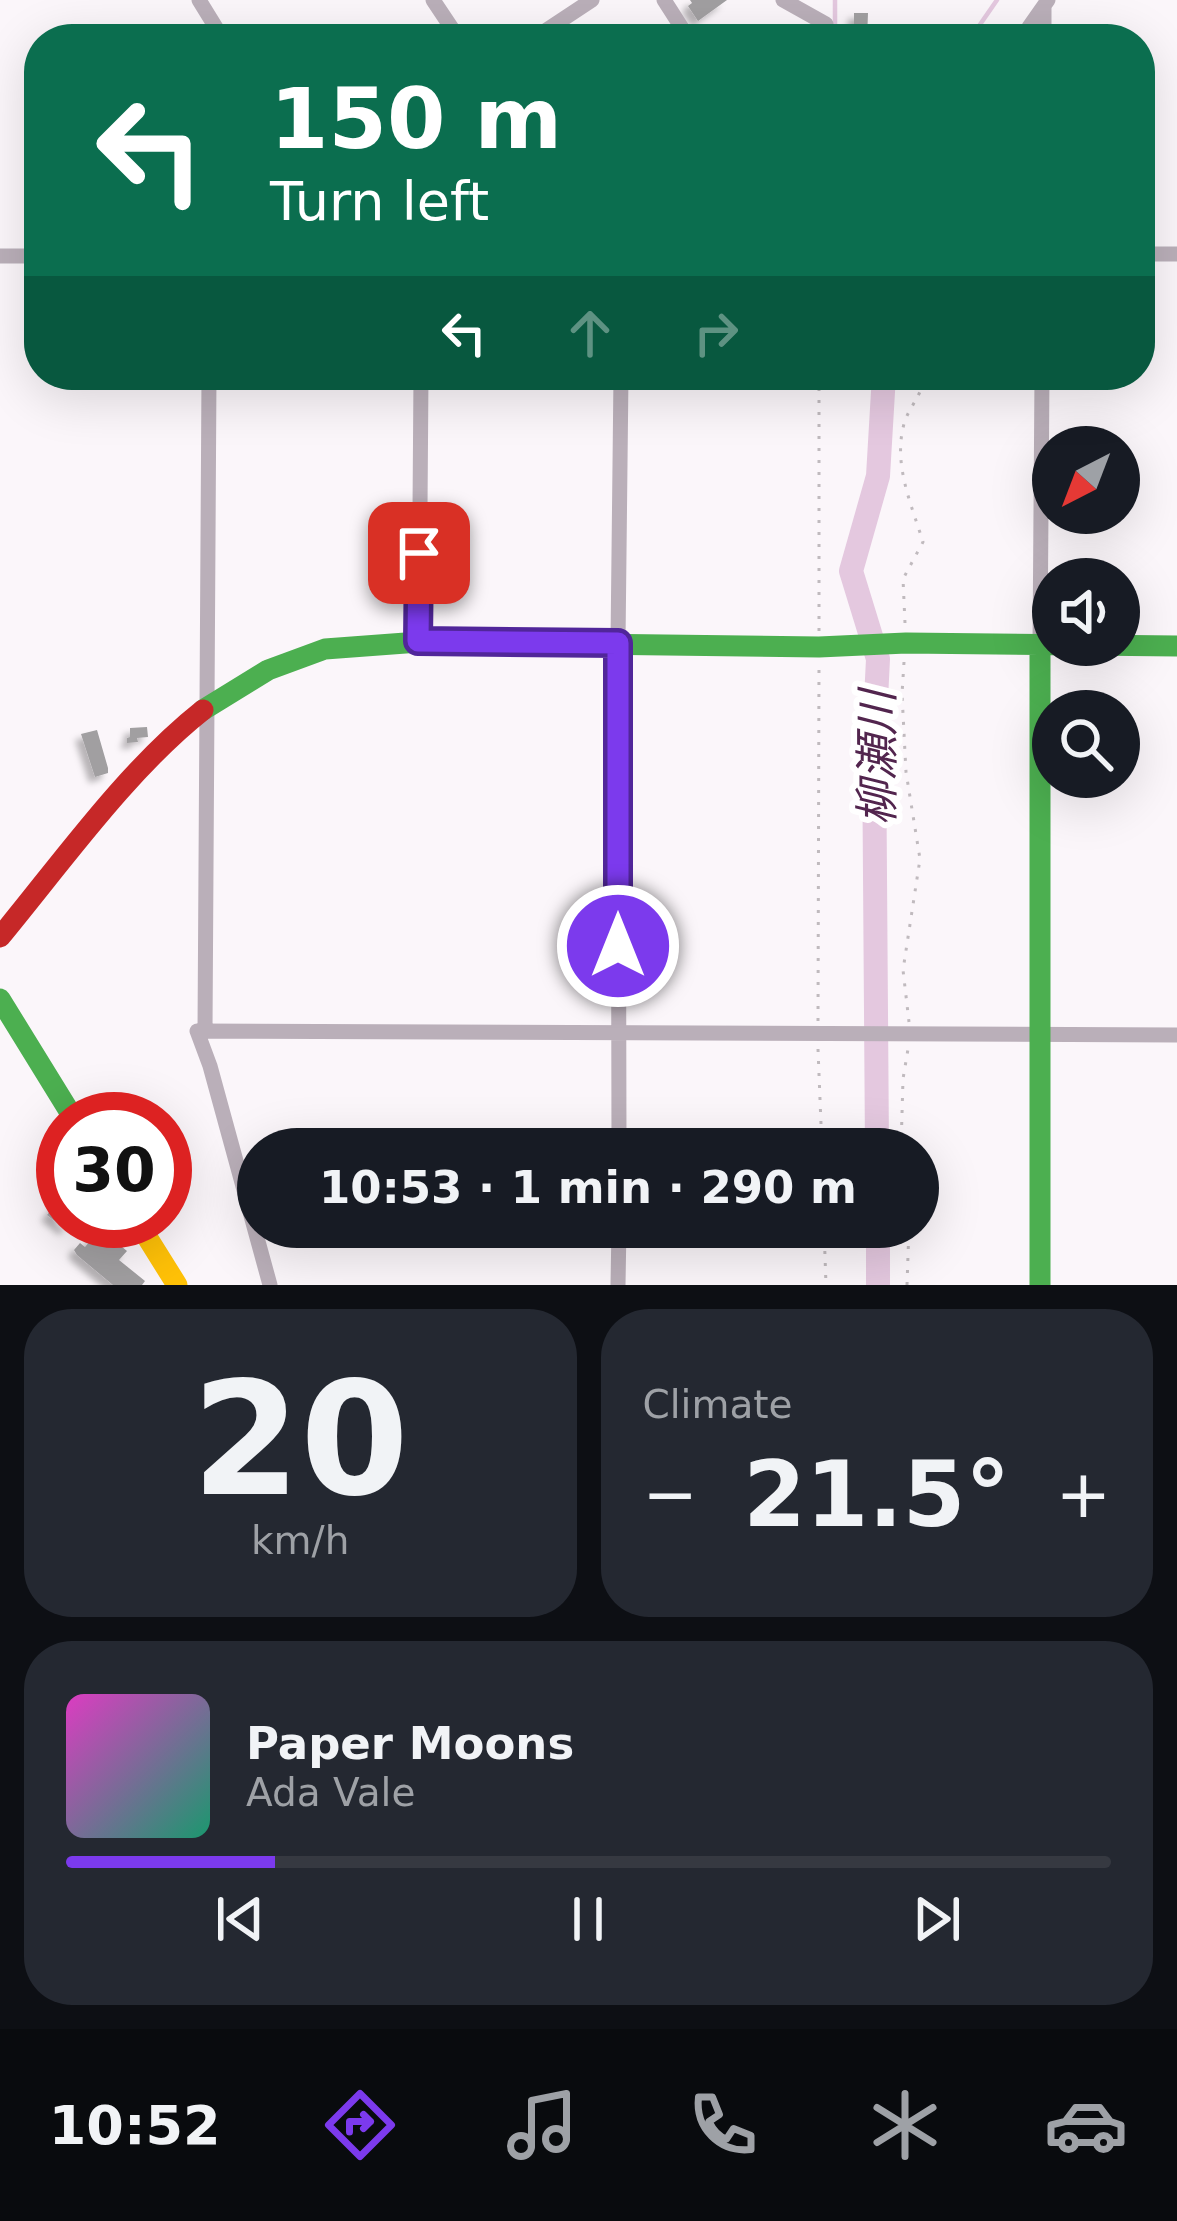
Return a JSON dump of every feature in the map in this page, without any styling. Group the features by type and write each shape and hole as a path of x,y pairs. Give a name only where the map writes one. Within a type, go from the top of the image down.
{"street":[{"path":"555,24 592,0"},
{"path":"783,0 826,24"},
{"path":"205,1030 208,390"},
{"path":"418,641 421,390"},
{"path":"619,1128 621,390"},
{"path":"1041,558 1042,390"},
{"path":"0,937 181,727 268,670 325,650 418,641 1032,646"},
{"path":"1140,646 1177,646"},
{"path":"1040,666 1040,1285"},
{"path":"0,999 57,1092"},
{"path":"270,1285 197,1030 1177,1035"},
{"path":"154,1248 177,1285"},
{"path":"619,1248 619,1285"}],"path":[{"path":"819,390 821,1128"},
{"path":"902,1128 910,1034 903,970 920,860 906,772 904,579 923,542 900,464 903,425 922,390"},
{"path":"825,1248 826,1285"},
{"path":"907,1285 908,1248"}],"building":[{"path":"690,0 727,0 698,21 688,6"},
{"path":"854,13 868,13 868,24 854,24"},
{"path":"147,727 148,737 127,743 130,728"},
{"path":"97,730 108,773 95,777 81,734"},
{"path":"123,1248 127,1251 119,1260 145,1281 113,1285 74,1250"}],"waterway":[{"path":"835,0 835,24"},
{"path":"980,24 997,0"},
{"name":"柳瀬川","path":"877,1128 874,739 878,659 851,571 878,476 883,390"},
{"name":"柳瀬川","path":"878,1248 878,1285"}],"traffic: fast":[{"path":"203,710 268,670 325,649 419,642 1177,646"},
{"path":"1040,666 1040,1285"},
{"path":"0,999 57,1092"}],"traffic: slow":[{"path":"154,1248 177,1285"}],"traffic: jam":[{"path":"0,937 122,788 203,710"}],"route":[{"path":"419,553 418,641 618,643 618,946"}]}
